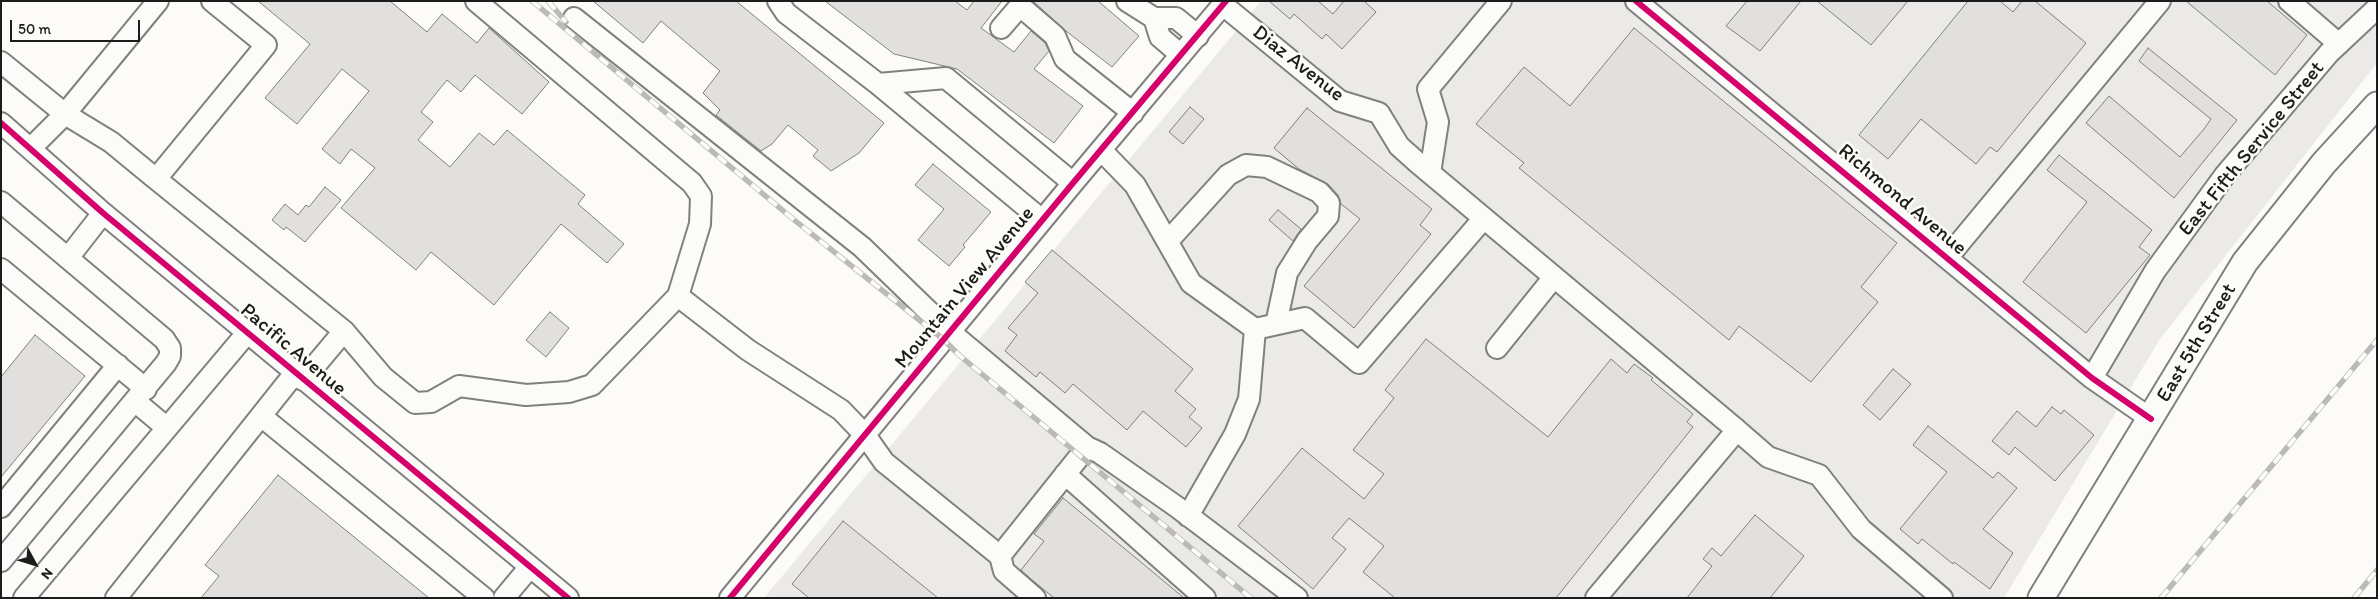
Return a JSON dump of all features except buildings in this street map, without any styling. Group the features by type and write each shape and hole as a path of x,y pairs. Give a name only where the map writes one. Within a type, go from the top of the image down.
{"main road":[{"name":"East 5th Street","path":"2041,598 2245,262 2324,163 2377,105"}],"street":[{"path":"31,148 65,114 158,1"},
{"path":"156,179 266,45 212,1"},
{"path":"1,62 65,114 111,142 344,331 383,377 415,403 431,402 459,386 526,395 569,392 592,385 678,296 700,224 701,196 692,183 476,1"},
{"path":"778,1 786,13 878,84 1042,220"},
{"path":"1127,1 1154,18 1176,18 1198,36"},
{"path":"1501,1 1428,89 1438,122 1430,173 1768,457 1819,474 1861,529 1942,598"},
{"name":"Richmond Avenue","path":"1636,1 2092,378 2151,419"},
{"path":"1947,258 2160,1"},
{"path":"2289,1 2339,44"},
{"name":"Diaz Avenue","path":"1225,3 1340,100 1379,113 1399,146 1430,173"},
{"name":"Mountain View Avenue","path":"730,598 1042,220 1225,3"},
{"path":"1001,28 1020,6 1056,36 1065,59 1133,113"},
{"name":"East Fifth Service Street","path":"2092,378 2155,272 2225,176 2339,44 2377,8"},
{"path":"574,18 862,247 950,332 1087,447 1100,453 1188,516 1297,598"},
{"path":"1154,18 1160,37 1181,55"},
{"path":"878,84 946,78 1073,183"},
{"name":"Pacific Avenue","path":"3,128 31,148 103,213 529,568 568,598"},
{"path":"1101,150 1135,185 1191,283 1255,329 1305,318 1359,363 1484,218"},
{"path":"1168,241 1228,175 1246,165 1267,167 1319,192 1328,203 1328,216 1307,241 1287,273 1276,324"},
{"path":"1,202 164,339 170,348 170,356 166,363 141,395 1,561"},
{"path":"68,258 103,213"},
{"path":"1,269 118,365 167,428"},
{"path":"1497,348 1554,277"},
{"path":"678,296 748,350 841,410 865,435 884,462 1000,556 1004,571 1035,598"},
{"path":"1188,516 1235,434 1249,399 1255,329"},
{"path":"116,598 261,416 344,331"},
{"path":"24,598 247,333"},
{"path":"1,507 118,365"},
{"path":"261,416 484,598"},
{"path":"1596,598 1737,430"},
{"path":"1000,556 1087,447"},
{"path":"1065,474 1205,598"},
{"path":"504,598 529,568"}],"shaded area":[{"path":"1261,1 2377,1 2377,63 2160,339 2004,598 764,598"}],"railway":[{"path":"532,1 793,219 943,339 959,355 1251,598"},
{"path":"548,1 566,22"},
{"path":"2161,598 2377,340"},
{"path":"2354,598 2377,570"}],"cycle path":[{"path":"730,598 1226,1"},
{"path":"1636,1 2092,378 2151,419"},
{"path":"1,123 103,213 568,598"}]}
